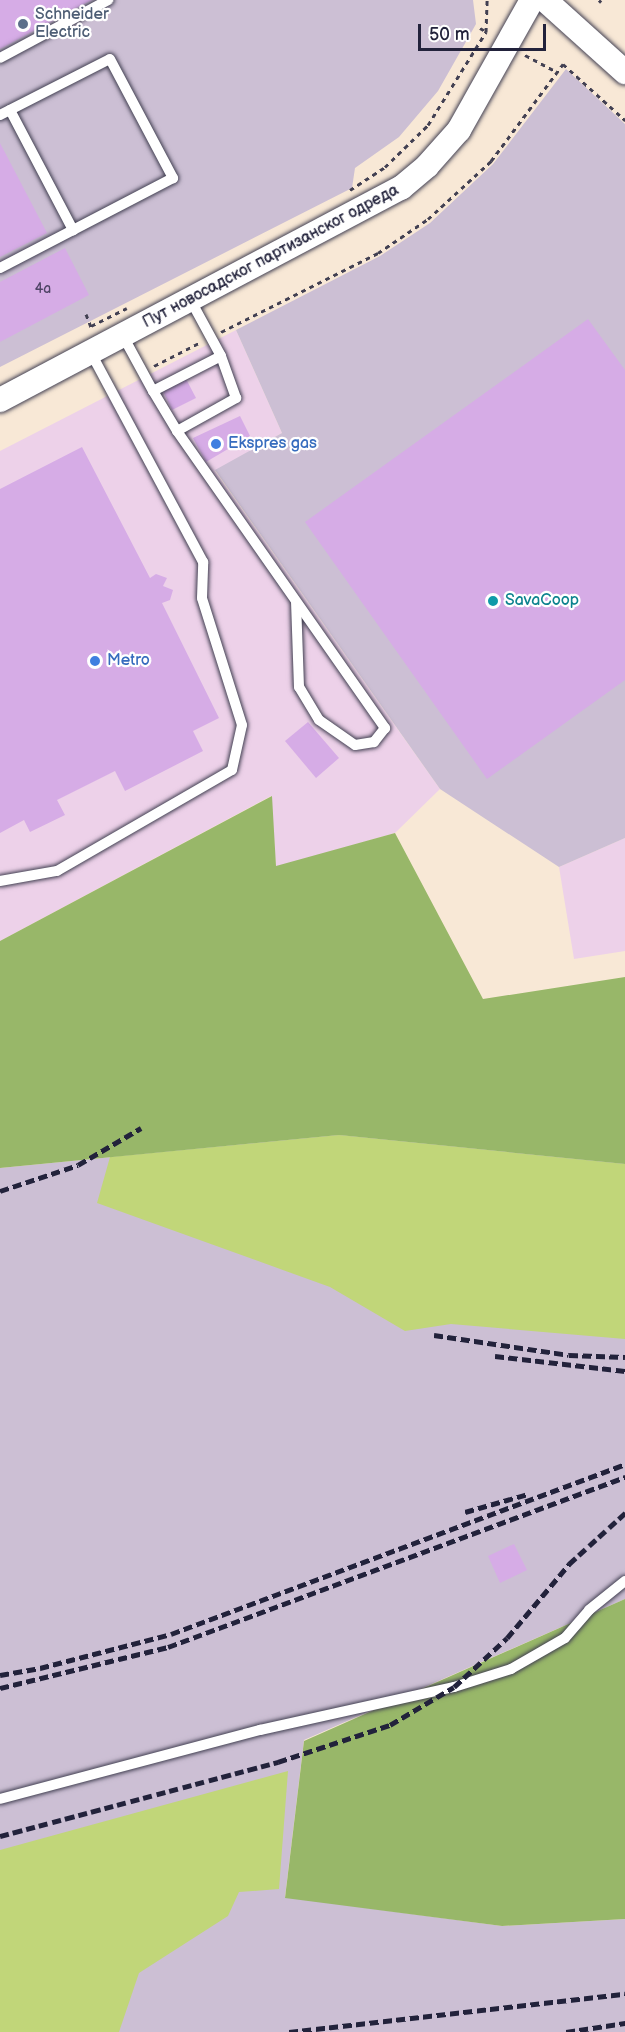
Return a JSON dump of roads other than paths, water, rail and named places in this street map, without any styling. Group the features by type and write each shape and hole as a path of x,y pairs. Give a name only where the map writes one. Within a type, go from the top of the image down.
{"street":[{"name":"Пут новосадског партизанског одреда","path":"0,400 344,221 401,188 427,166 459,130 532,0"},
{"path":"545,0 625,72"}],"lane":[{"path":"0,58 108,0"},
{"path":"0,268 173,178 110,59 5,113 73,230"},
{"path":"177,431 236,398 221,356 191,301"},
{"path":"123,336 177,431 385,728 374,742 355,746 319,720 299,687 296,602"},
{"path":"0,881 57,871 232,770 242,725 201,598 203,562 91,353"},
{"path":"153,391 221,356"},
{"path":"0,1799 260,1730 454,1687 512,1669 565,1638 590,1610 625,1581"}],"railway":[{"path":"0,1191 78,1165 141,1128"},
{"path":"434,1335 569,1355 625,1357"},
{"path":"495,1356 625,1371"},
{"path":"0,1675 40,1668 171,1634 625,1464"},
{"path":"0,1688 168,1647 625,1477"},
{"path":"465,1512 528,1494"},
{"path":"0,1836 278,1762 390,1725 454,1687 507,1638 569,1564 625,1513"},
{"path":"289,2032 625,1994"},
{"path":"566,2032 625,2023"}],"place":[{"name":"Schneider Electric","path":"23,24"},
{"name":"Ekspres gas","path":"216,444"},
{"name":"SavaCoop","path":"493,601"},
{"name":"Metro","path":"95,661"}]}
